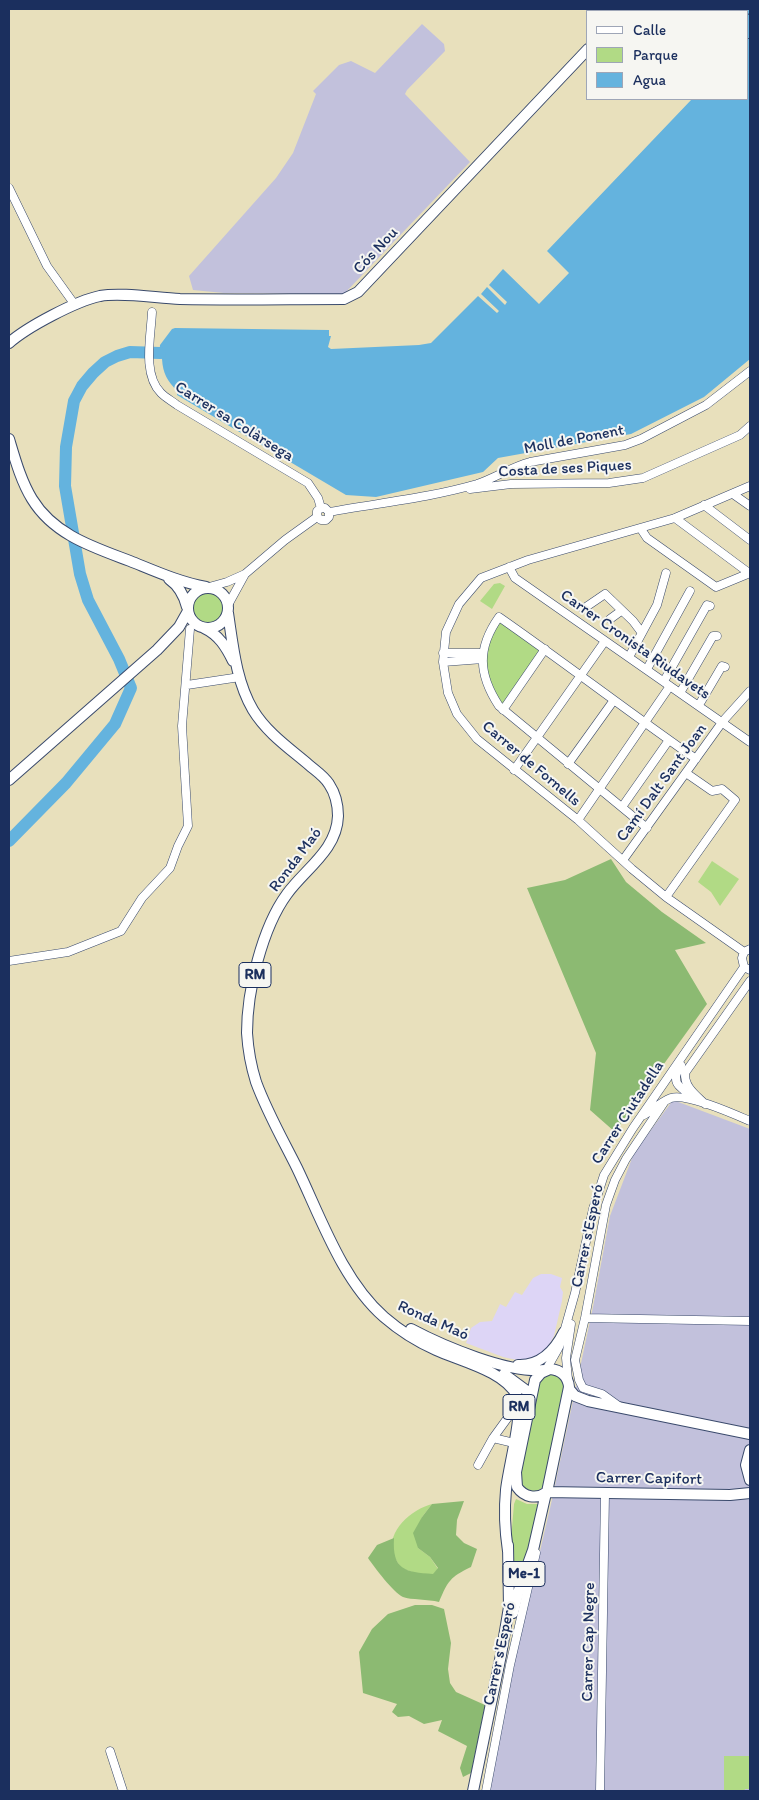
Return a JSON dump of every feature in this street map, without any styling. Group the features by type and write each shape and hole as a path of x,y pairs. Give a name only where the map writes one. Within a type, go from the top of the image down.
{"main road":[{"name":"Cós Nou","path":"9,343 24,332 75,305 103,296 344,299 352,296 358,292 546,91 586,51"},
{"path":"9,439 21,476 33,500 49,520 60,529 74,539 90,546 181,581 220,591 224,595 228,609 221,624 209,628 198,628 157,650"},
{"path":"159,573 179,588 185,597 191,620 198,628"},
{"path":"9,780 157,650 179,627 187,609 188,601 195,592 208,587"},
{"name":"Ronda Maó","path":"228,609 239,674"},
{"name":"Ronda Maó","path":"198,628 212,632 220,639 239,674 252,708 262,722 280,741 322,776 330,785 336,801 338,814 336,829 329,846 284,897 265,939 256,973 249,1013 248,1042 252,1067 262,1095 342,1262 358,1289 375,1309 402,1330"},
{"name":"Ronda Maó","path":"375,1309 390,1319 421,1334 484,1359"},
{"name":"RM","path":"402,1330 508,1375 527,1391 530,1400"},
{"name":"RM","path":"402,1330 433,1349 494,1375 512,1387 520,1404 506,1495 505,1531 508,1551"},
{"name":"RM","path":"484,1359 508,1364 530,1365 549,1353 557,1345 564,1332"},
{"name":"RM","path":"484,1359 526,1371 554,1369 562,1372 568,1385 581,1399 750,1434"},
{"name":"RM","path":"516,1475 535,1380 545,1370"},
{"path":"546,1493 568,1385"},
{"path":"750,1450 746,1465 750,1480"},
{"name":"Carrer Capifort","path":"516,1475 516,1487 525,1495 531,1497 546,1493 750,1494"},
{"name":"Me-1","path":"473,1791 509,1607 509,1516 512,1485 516,1475"},
{"name":"Me-1","path":"501,1655 520,1586 533,1550 546,1493"}],"street":[{"path":"9,188 47,266 75,305"},
{"name":"Carrer sa Colàrsega","path":"152,315 150,364 155,384 160,392 177,405 308,483 318,498 321,508"},
{"name":"Moll de Ponent","path":"208,587 227,582 245,574 285,540 318,517 320,520 325,520 329,517 329,512 443,492 484,481 516,466 530,462 625,445 641,439 706,405 750,371"},
{"name":"Costa de ses Piques","path":"443,492 512,484 609,483 642,478 740,435 750,426"},
{"name":"Carrer de Fornells","path":"747,950 666,897 578,820 476,739 457,714 448,692 443,653 446,632 459,604 481,578 509,567 675,518 750,486"},
{"path":"733,494 750,506"},
{"path":"704,505 750,540"},
{"path":"318,517 317,512 321,508 329,512"},
{"path":"675,518 750,573"},
{"path":"641,529 647,538 716,587 750,573"},
{"name":"Carrer Cronista Riudavets","path":"509,567 515,578 723,721 750,742"},
{"path":"629,657 657,605 666,573"},
{"name":"Moll de Ponent","path":"228,609 245,574"},
{"path":"647,670 690,591"},
{"path":"583,609 606,594 642,633"},
{"path":"578,820 645,723 707,605 710,606"},
{"path":"610,619 621,611"},
{"path":"647,828 503,710 486,683 483,656 486,639 499,616 696,759"},
{"path":"9,961 68,952 121,931 142,898 170,868 188,826 182,726 187,685 198,628"},
{"path":"680,693 713,636 717,636"},
{"path":"514,770 605,641"},
{"path":"503,710 545,649"},
{"path":"443,653 483,656"},
{"path":"443,662 483,656"},
{"path":"699,705 722,666 725,667"},
{"path":"187,685 239,674"},
{"name":"Camí Dalt Sant Joan","path":"623,860 723,721 750,691"},
{"path":"568,764 614,700"},
{"path":"622,807 669,740"},
{"path":"666,897 735,800 722,789 712,791 686,773"},
{"path":"747,950 742,961 747,968"},
{"name":"Carrer Ciutadella","path":"545,1370 556,1352 564,1332 604,1175 619,1148 747,968"},
{"name":"Carrer Ciutadella","path":"706,1104 690,1090 685,1073 750,981"},
{"path":"694,1040 692,1048 679,1068 676,1080 678,1086 683,1090 706,1104"},
{"path":"640,1118 673,1097 706,1104 750,1121"},
{"name":"Carrer s'Esperó","path":"621,1407 602,1394 583,1388 578,1380 575,1360 585,1318 606,1205 615,1180 626,1159 665,1102"},
{"name":"Carrer Ciutadella","path":"568,1385 566,1358 575,1293"},
{"path":"585,1318 750,1321"},
{"path":"478,1465 508,1416"},
{"path":"493,1438 514,1442"},
{"name":"Carrer Cap Negre","path":"600,1791 605,1494"},
{"name":"Carrer s'Esperó","path":"486,1791 510,1665 537,1546 540,1522"},
{"path":"110,1751 123,1791"}],"shaded area":[{"path":"422,24 444,44 445,51 405,94 470,162 344,294 224,293 193,290 189,276 276,178 293,153 316,94 313,91 339,65 351,61 375,73"},
{"path":"673,1100 750,1129 750,1791 484,1791 551,1504 593,1307 610,1216 634,1153"},
{"path":"541,1274 551,1274 562,1278 560,1287 563,1292 554,1336 545,1352 526,1362 503,1357 466,1343 471,1328 480,1322 492,1321 500,1304 506,1307 515,1292 522,1295 533,1278"}],"green space":[{"path":"500,583 505,586 492,609 480,601 494,584"},
{"path":"208,592 219,597 224,608 219,619 208,624 197,619 192,608 197,597"},
{"path":"499,621 542,651 503,707 489,685 485,650"},
{"path":"611,859 626,882 662,912 706,943 675,950 707,1004 615,1132 590,1110 596,1053 527,888 565,880"},
{"path":"712,861 739,879 720,906 711,892 698,882"},
{"path":"551,1374 561,1379 565,1389 544,1486 539,1490 531,1491 525,1489 519,1476 537,1385 541,1378"},
{"path":"516,1499 527,1504 539,1504 531,1545 516,1588 514,1588 511,1539"},
{"path":"464,1501 457,1520 456,1535 464,1543 477,1549 471,1567 450,1580 439,1602 406,1598 399,1595 368,1558 377,1545 394,1538 395,1557 402,1567 415,1572 433,1574 438,1568 430,1557 418,1548 413,1533 432,1504"},
{"path":"432,1504 422,1517 418,1548 430,1557 438,1569 433,1575 415,1573 401,1568 393,1554 393,1537 402,1522 409,1516"},
{"path":"415,1605 432,1605 444,1609 451,1643 448,1669 450,1683 456,1692 485,1705 471,1773 463,1777 460,1768 467,1746 438,1731 442,1720 424,1724 409,1716 398,1717 392,1712 397,1704 363,1693 359,1652 372,1629 388,1614"},
{"path":"724,1756 750,1756 750,1789 745,1789 744,1791 724,1791"}],"water":[{"path":"750,9 750,359 704,397 631,434 498,458 483,472 376,497 346,495 177,395 177,391 166,376 162,359 159,356 160,345 172,329 175,328 329,330 329,336 331,336 328,347 331,349 431,343 478,296 497,313 499,311 481,294 487,287 505,305 507,302 489,285 503,269 539,304 569,273 547,251 691,100 749,100 749,10 735,10"}],"waterway":[{"path":"9,841 66,783 115,724 131,688 119,659 88,600 80,574 65,486 66,447 74,401 82,386 93,373 105,362 130,352 160,353"}]}
